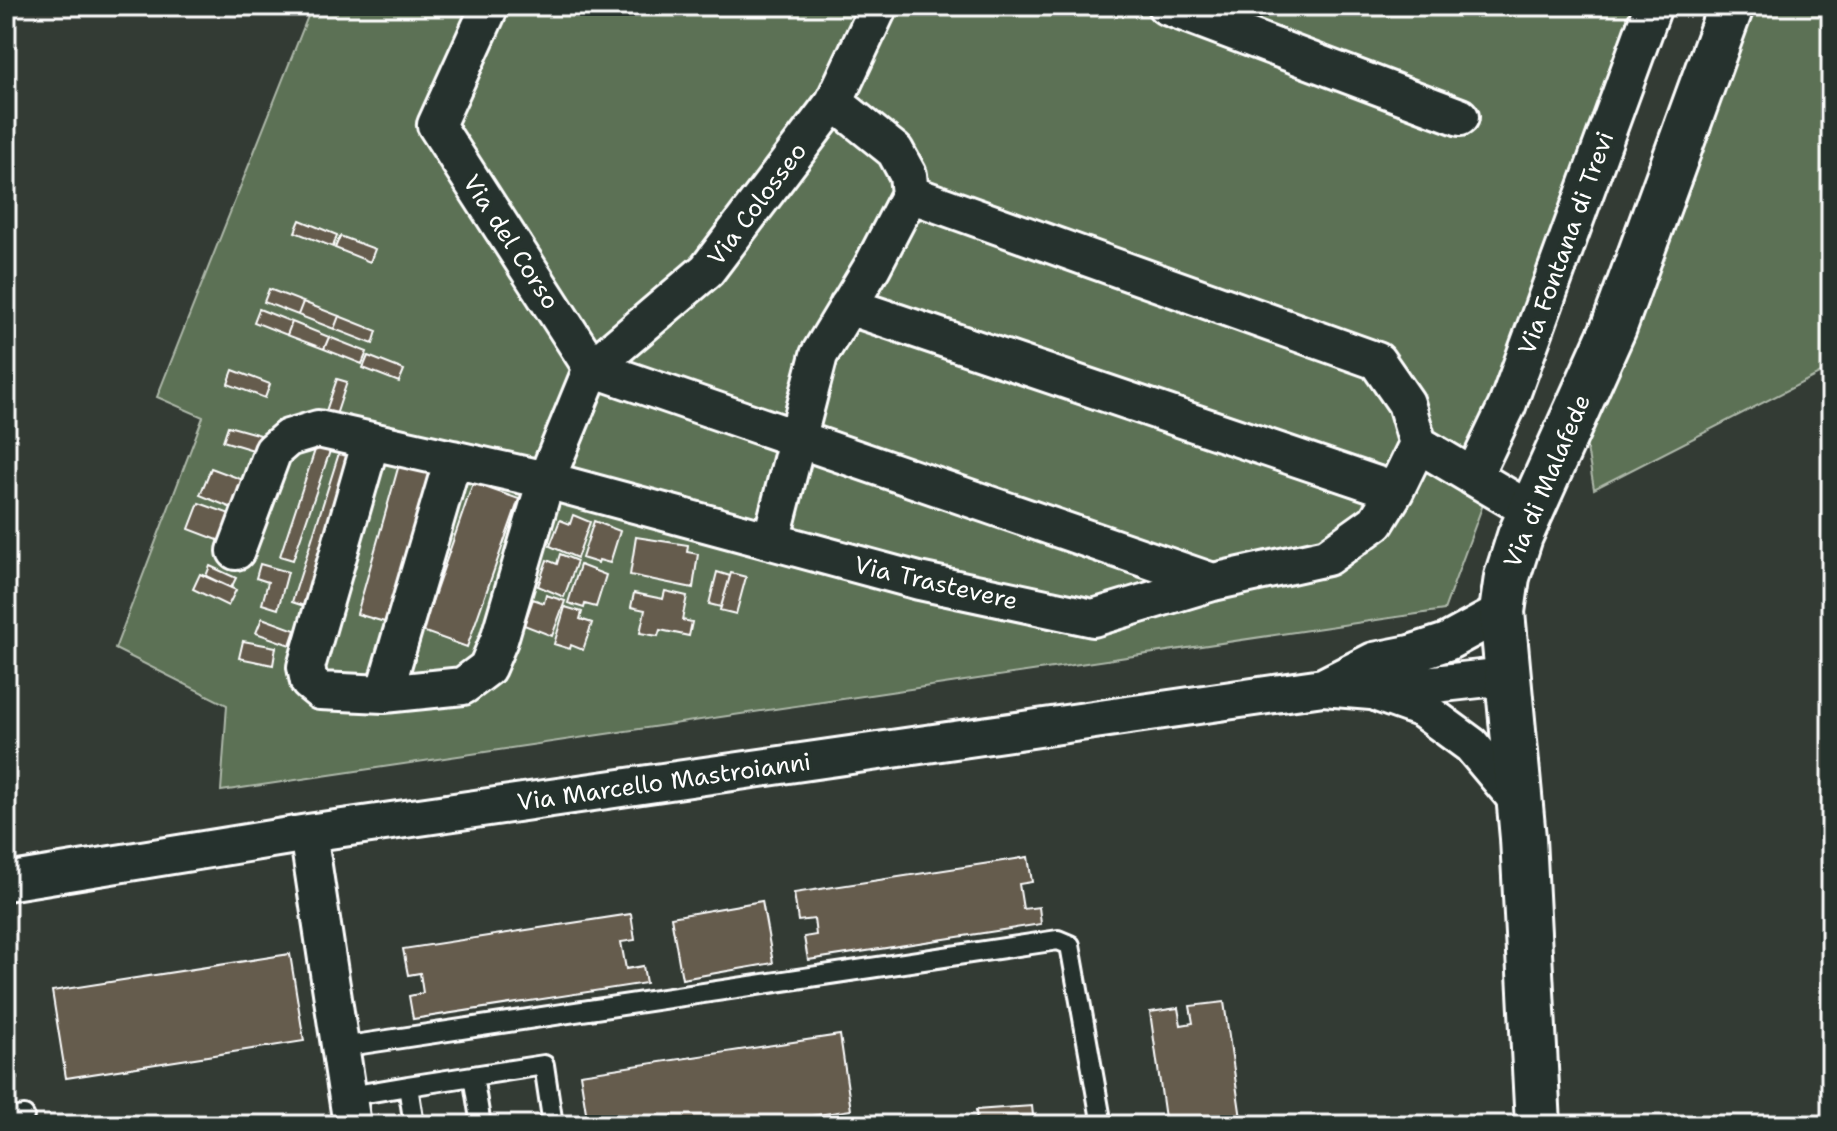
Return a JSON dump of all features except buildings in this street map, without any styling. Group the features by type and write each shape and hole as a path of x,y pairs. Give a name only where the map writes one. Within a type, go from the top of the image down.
{"street":[{"name":"Via del Corso","path":"490,6 436,125 592,368"},
{"name":"Via Colosseo","path":"592,368 707,270 834,102 879,6"},
{"path":"1166,6 1460,117"},
{"name":"Via Fontana di Trevi","path":"1473,477 1507,406 1653,6"},
{"name":"Via di Malafede","path":"1538,1125 1524,854 1502,612 1507,577 1531,511 1614,327 1731,6"},
{"path":"771,541 819,355 872,267 910,194 908,175 895,151 834,102"},
{"path":"848,306 1395,491 1418,444 1406,403 1377,361 910,194"},
{"path":"371,441 306,667 309,682 320,691 384,694 463,686 487,668 499,640 546,480 592,368 1213,582"},
{"name":"Via Trastevere","path":"236,551 273,451 288,438 318,429 546,480 919,581 1093,618 1213,582 1327,557 1376,522 1395,491"},
{"path":"1418,444 1531,511"},
{"path":"384,694 453,459"},
{"path":"1323,687 1374,661 1447,642 1502,612"},
{"path":"1323,687 1371,691 1507,676"},
{"name":"Via Marcello Mastroianni","path":"6,882 308,833 1323,687"},
{"path":"1371,691 1422,709 1471,745 1518,801"},
{"path":"308,833 350,1111"}],"lane":[{"path":"341,1047 1058,940 1070,945 1102,1125"},
{"path":"350,1111 408,1086 544,1065 553,1125"},
{"path":"473,1076 481,1125"},
{"path":"408,1086 414,1125"}],"green space":[{"path":"312,6 1667,6 1444,610 221,791 227,705 115,649 203,417 157,397"},
{"path":"1731,6 1831,6 1831,368 1594,489 1580,407"}]}
